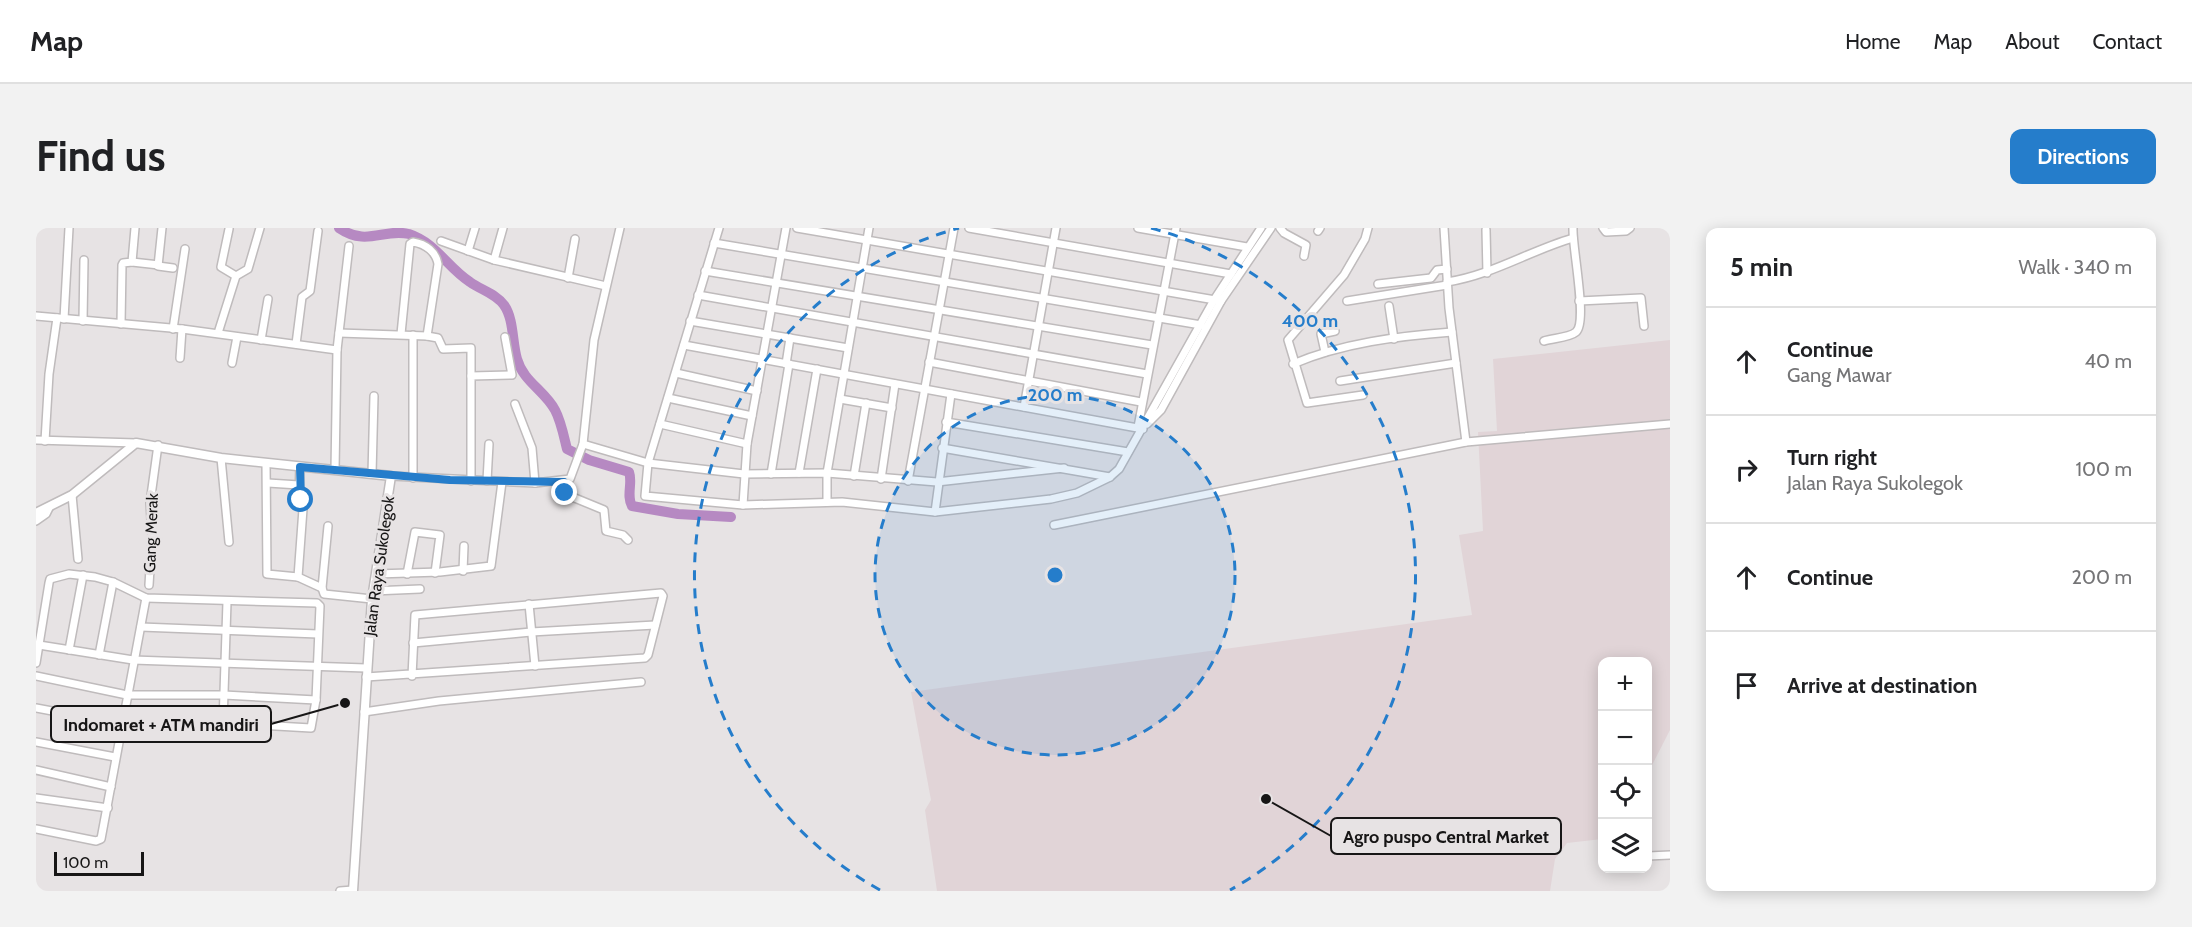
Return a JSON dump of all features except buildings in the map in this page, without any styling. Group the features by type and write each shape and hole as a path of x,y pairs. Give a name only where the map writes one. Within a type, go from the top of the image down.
{"street":[{"path":"45,441 49,374 60,319 69,228"},
{"path":"132,262 135,228"},
{"path":"159,265 162,228"},
{"path":"218,333 236,276 248,269 260,228"},
{"path":"468,251 475,228"},
{"path":"494,260 503,228"},
{"path":"392,476 535,483 564,482 571,477 581,448 594,340 620,228"},
{"path":"719,228 648,463 645,496 743,505 827,502 935,512 1065,497 1110,477 1119,469 1201,325 1271,228"},
{"path":"743,505 747,444 786,228"},
{"path":"797,228 1218,301"},
{"path":"827,502 827,473 856,296 870,228"},
{"path":"908,481 954,228"},
{"path":"969,228 1231,274"},
{"path":"1024,407 1056,228"},
{"path":"1138,228 1175,231 1247,247"},
{"path":"1141,429 1161,410 1231,274 1261,228"},
{"path":"1280,228 1284,233 1306,245 1304,256"},
{"path":"1363,394 1307,403 1293,364 1288,337 1344,275 1365,239 1368,228"},
{"path":"1444,228 1452,332 1466,441"},
{"path":"1544,341 1577,332 1581,320 1573,228"},
{"path":"1603,228 1604,231 1626,231 1630,228"},
{"path":"229,229 221,267 236,276"},
{"path":"1486,230 1487,273"},
{"path":"296,345 302,297 310,291 318,231"},
{"path":"1141,429 1141,402 1175,231"},
{"path":"1347,301 1447,283 1487,273 1533,250 1573,238"},
{"path":"568,278 575,239"},
{"path":"441,241 494,260 606,286"},
{"path":"400,334 410,244 414,242 427,247 434,254 438,264 427,336"},
{"path":"714,243 1201,325"},
{"path":"335,470 337,350 349,246"},
{"path":"180,358 178,329 185,249"},
{"path":"83,321 84,260"},
{"path":"121,324 123,263 132,262 173,268"},
{"path":"1378,284 1431,278 1435,271 1447,269"},
{"path":"705,271 1152,345"},
{"path":"698,296 1147,374"},
{"path":"1579,301 1641,298 1644,326"},
{"path":"261,340 268,299"},
{"path":"1389,306 1394,339"},
{"path":"36,316 218,333 337,350"},
{"path":"690,321 848,348"},
{"path":"1325,352 1321,334 1335,331"},
{"path":"1293,364 1325,352 1394,339 1452,332"},
{"path":"339,333 427,336 439,338 444,349 471,348 471,481"},
{"path":"413,336 413,478"},
{"path":"232,363 237,337"},
{"path":"471,376 512,375 505,337"},
{"path":"771,474 790,338"},
{"path":"684,345 1141,429"},
{"path":"929,362 1141,402"},
{"path":"1340,381 1456,363"},
{"path":"799,473 817,369"},
{"path":"676,373 757,391"},
{"path":"881,479 895,384"},
{"path":"935,512 937,482 951,394"},
{"path":"372,474 374,396"},
{"path":"668,398 753,416"},
{"path":"840,399 892,408"},
{"path":"854,476 866,403"},
{"path":"515,404 532,448 535,483"},
{"path":"946,422 1128,452"},
{"path":"660,424 747,444"},
{"path":"1054,525 1466,441 1670,424"},
{"path":"36,440 136,443"},
{"path":"36,513 72,495 136,443"},
{"name":"Jalan Raya Sukolegok","path":"136,443 158,445 221,458 392,476 373,595 353,891"},
{"path":"487,481 489,444"},
{"name":"Gang Merak","path":"149,585 152,536 150,503 158,445"},
{"path":"581,448 648,463 744,474 827,473 908,481 937,482 1064,468"},
{"path":"942,448 1110,477"},
{"path":"221,458 229,542"},
{"path":"266,463 268,483 267,572 271,576 298,577 322,588"},
{"path":"298,577 303,509 299,485 300,467"},
{"path":"376,574 463,571 492,564 502,482"},
{"path":"564,482 566,494 604,510 606,531 623,535 628,540"},
{"path":"268,483 299,485"},
{"path":"72,495 78,559"},
{"path":"36,521 46,514 49,508"},
{"path":"328,526 322,588 324,594 331,596 373,595 420,589"},
{"path":"407,574 415,532 440,535 435,573"},
{"path":"463,571 465,546"},
{"path":"36,663 50,579 63,574 83,575 113,582 146,598 317,603 320,606 316,700 310,728 223,723 122,724 36,708"},
{"path":"69,650 83,575"},
{"path":"99,655 113,582"},
{"path":"39,645 133,660 318,666 412,676 645,658 648,655 663,596 661,593 416,615 412,644 412,676"},
{"path":"36,829 98,841 101,837 146,598"},
{"path":"223,723 227,602"},
{"path":"529,604 535,666"},
{"path":"412,644 531,632 655,625"},
{"path":"141,627 318,634"},
{"path":"36,676 127,696 224,695 316,700"},
{"path":"364,712 439,701 641,682"},
{"path":"36,742 116,757"},
{"path":"36,770 111,786"},
{"path":"36,798 108,808"},
{"path":"1652,856 1670,855"},
{"path":"340,891 353,891"}],"shaded area":[{"path":"1670,340 1670,730 1652,765 1652,657 1598,657 1598,839 1567,843 1555,859 1550,891 937,891 925,810 931,800 911,692 1472,615 1459,535 1483,531 1478,432 1497,431 1493,359"}],"waterway":[{"path":"339,228 358,236 400,233 418,238 434,249 462,276 500,301 510,317 515,352 520,367 551,403 561,424 567,449 589,460 629,472 632,506 678,514 731,517"}],"place":[{"name":"Indomaret + ATM mandiri","path":"345,703"},
{"name":"Agro puspo Central Market","path":"1266,799"}],"route":[{"path":"301,500 299,495 300,467 450,480 564,482 565,493"}]}
